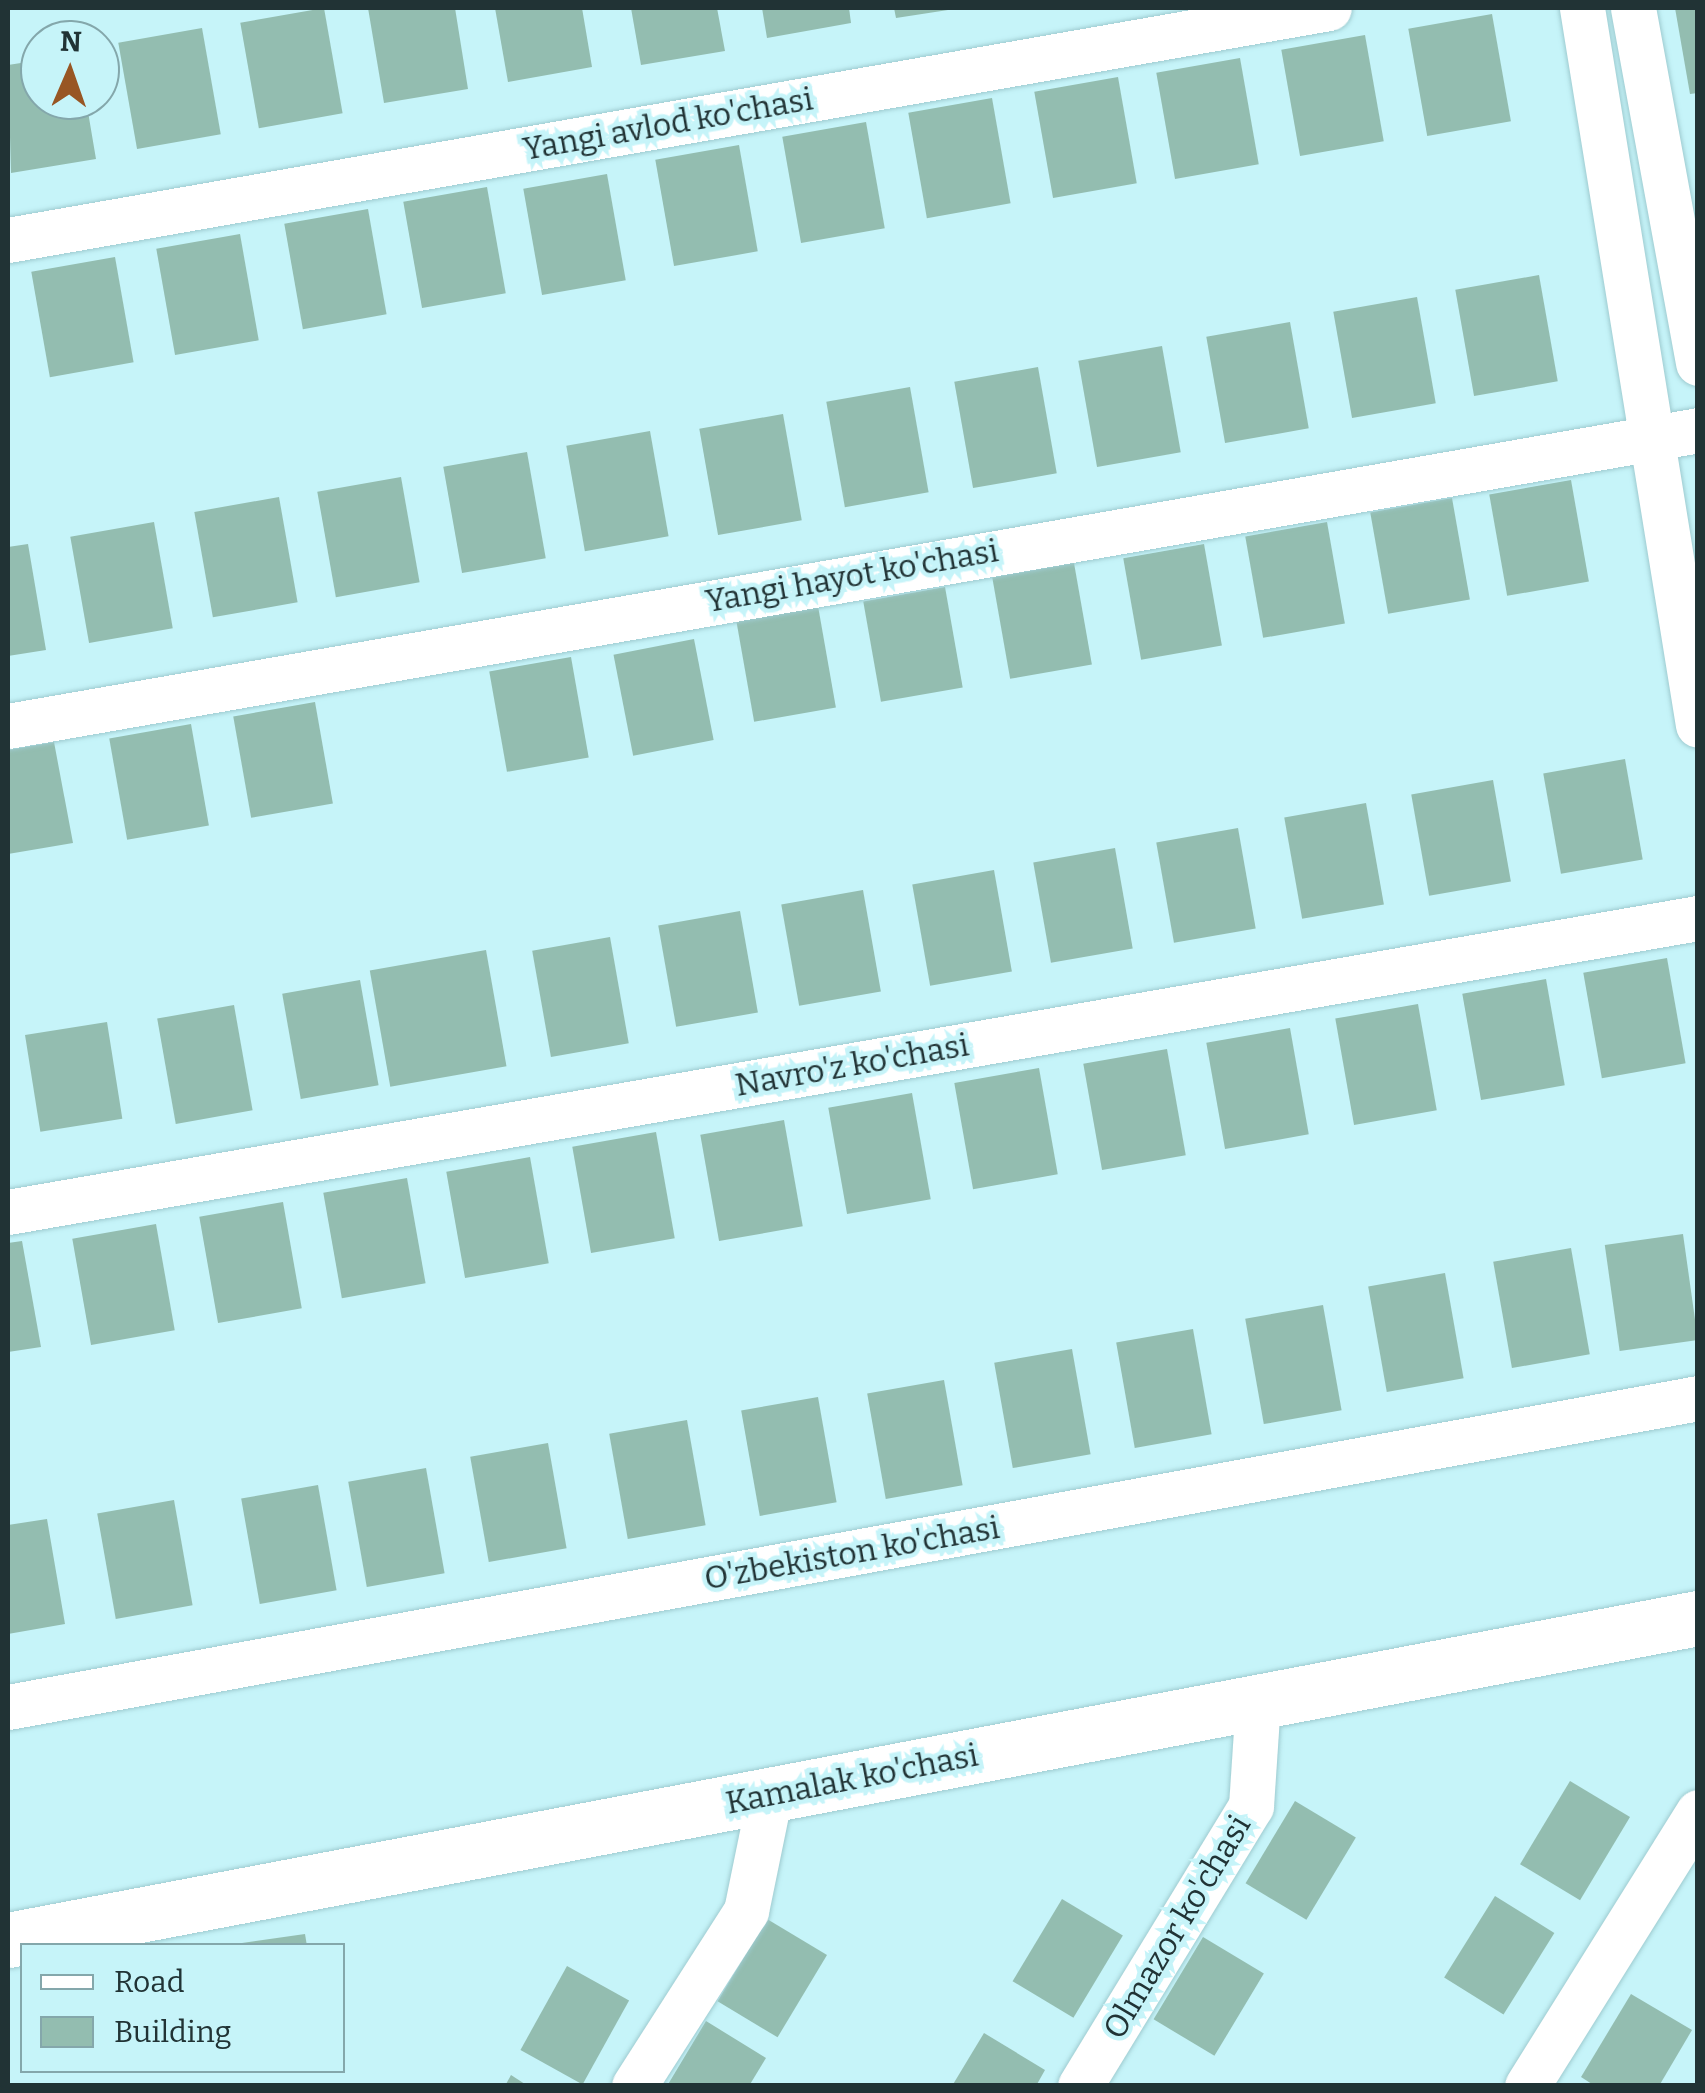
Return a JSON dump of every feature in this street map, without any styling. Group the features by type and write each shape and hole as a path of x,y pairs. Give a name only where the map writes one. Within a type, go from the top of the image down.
{"main road":[{"name":"Kamalak ko'chasi","path":"8,1940 1698,1618"}],"street":[{"name":"Yangi avlod ko'chasi","path":"8,240 1328,8"},
{"path":"1582,8 1648,435 1698,725"},
{"path":"1633,8 1698,363"},
{"name":"Yangi hayot ko'chasi","path":"8,726 1648,435 1698,430"},
{"name":"Navro'z ko'chasi","path":"8,1212 1698,918"},
{"name":"O'zbekiston ko'chasi","path":"8,1707 1698,1398"},
{"name":"Olmazor ko'chasi","path":"1080,2086 1251,1806 1258,1702"},
{"path":"634,2086 746,1912 770,1794"},
{"path":"1527,2086 1698,1812"}],"building":[{"path":"324,8 343,113 259,128 240,23"},
{"path":"368,8 455,8 468,89 384,103"},
{"path":"495,8 582,8 592,67 508,82"},
{"path":"631,8 717,8 725,51 641,65"},
{"path":"762,8 849,8 851,23 767,38"},
{"path":"894,8 948,8 948,10 896,18"},
{"path":"1675,8 1698,8 1698,93 1690,94"},
{"path":"1492,14 1511,121 1427,136 1408,29"},
{"path":"202,28 221,134 137,149 120,42"},
{"path":"1365,35 1384,141 1300,156 1281,50"},
{"path":"1240,58 1259,164 1175,179 1156,73"},
{"path":"20,63 20,120 89,120 96,159 11,173 8,65"},
{"path":"1118,77 1137,183 1053,198 1034,92"},
{"path":"992,98 1011,203 927,218 908,113"},
{"path":"866,122 885,228 801,243 782,137"},
{"path":"739,145 758,251 674,266 655,160"},
{"path":"607,174 626,280 542,295 523,189"},
{"path":"487,187 506,293 422,308 403,202"},
{"path":"368,209 387,314 303,329 284,224"},
{"path":"240,234 259,340 175,355 156,249"},
{"path":"115,257 134,362 50,377 31,272"},
{"path":"1539,275 1558,381 1474,396 1455,290"},
{"path":"1417,297 1436,403 1352,418 1333,312"},
{"path":"1290,322 1309,428 1225,443 1206,337"},
{"path":"1162,346 1181,452 1097,467 1078,361"},
{"path":"1038,367 1057,473 973,488 954,382"},
{"path":"910,387 929,492 845,507 826,402"},
{"path":"783,414 802,520 718,535 699,429"},
{"path":"650,431 669,536 585,551 566,446"},
{"path":"527,452 546,558 462,573 443,467"},
{"path":"401,477 420,582 336,597 317,492"},
{"path":"1571,480 1589,581 1507,596 1489,494"},
{"path":"279,497 298,602 213,617 194,512"},
{"path":"1452,498 1470,599 1388,614 1370,512"},
{"path":"154,522 173,628 89,643 70,537"},
{"path":"1327,522 1345,623 1263,638 1245,536"},
{"path":"28,544 46,650 8,656 8,547"},
{"path":"1204,544 1222,645 1141,660 1123,558"},
{"path":"1074,563 1092,664 1010,679 992,577"},
{"path":"945,587 963,687 881,702 863,601"},
{"path":"818,606 836,707 754,722 736,620"},
{"path":"694,639 714,740 633,756 614,655"},
{"path":"571,657 589,757 507,772 489,671"},
{"path":"315,702 333,803 251,818 233,716"},
{"path":"191,724 209,825 127,840 109,738"},
{"path":"54,742 73,843 8,854 8,750"},
{"path":"1625,759 1643,859 1561,874 1543,773"},
{"path":"1493,780 1511,881 1429,896 1411,794"},
{"path":"1366,803 1384,904 1302,919 1284,817"},
{"path":"1238,828 1256,928 1174,943 1156,842"},
{"path":"1115,848 1133,948 1051,963 1033,862"},
{"path":"994,870 1012,971 930,986 912,884"},
{"path":"863,890 881,991 799,1006 781,904"},
{"path":"740,911 758,1012 676,1027 658,925"},
{"path":"610,937 629,1043 551,1057 532,951"},
{"path":"486,950 506,1066 390,1087 370,970"},
{"path":"1667,958 1686,1063 1602,1078 1583,973"},
{"path":"1546,979 1565,1085 1481,1100 1462,994"},
{"path":"360,980 379,1085 301,1099 282,994"},
{"path":"1418,1004 1437,1110 1354,1125 1335,1019"},
{"path":"234,1005 253,1110 176,1124 157,1019"},
{"path":"107,1022 122,1119 40,1132 25,1035"},
{"path":"1290,1028 1309,1134 1225,1149 1206,1043"},
{"path":"1167,1049 1186,1155 1102,1170 1083,1064"},
{"path":"1039,1068 1058,1174 973,1189 954,1083"},
{"path":"912,1093 931,1199 847,1214 828,1108"},
{"path":"784,1120 803,1226 719,1241 700,1135"},
{"path":"656,1132 675,1238 591,1253 572,1147"},
{"path":"530,1157 549,1263 465,1278 446,1172"},
{"path":"407,1178 426,1283 342,1298 323,1193"},
{"path":"283,1202 302,1308 218,1323 199,1217"},
{"path":"156,1224 175,1330 91,1345 72,1239"},
{"path":"1683,1234 1698,1340 1620,1351 1605,1245"},
{"path":"22,1241 41,1347 8,1352 8,1243"},
{"path":"1571,1248 1590,1354 1512,1368 1493,1262"},
{"path":"1445,1273 1464,1378 1387,1392 1368,1287"},
{"path":"1323,1305 1342,1410 1264,1424 1245,1319"},
{"path":"1193,1329 1212,1434 1135,1448 1116,1343"},
{"path":"1072,1349 1091,1454 1013,1468 994,1363"},
{"path":"944,1380 963,1485 886,1499 867,1394"},
{"path":"818,1397 837,1502 760,1516 741,1411"},
{"path":"687,1420 706,1525 628,1539 609,1434"},
{"path":"548,1443 567,1548 489,1562 470,1457"},
{"path":"426,1468 445,1573 367,1587 348,1482"},
{"path":"318,1485 337,1590 260,1604 241,1499"},
{"path":"174,1500 193,1605 116,1619 97,1514"},
{"path":"47,1519 65,1624 8,1634 8,1525"},
{"path":"1570,1781 1630,1817 1580,1900 1520,1864"},
{"path":"1295,1801 1356,1838 1306,1920 1246,1883"},
{"path":"1495,1896 1554,1933 1503,2015 1444,1977"},
{"path":"1062,1899 1123,1936 1073,2018 1013,1981"},
{"path":"767,1919 827,1955 778,2037 718,2001"},
{"path":"305,1934 306,1943 242,1943"},
{"path":"1203,1937 1264,1974 1214,2056 1154,2019"},
{"path":"567,1966 629,2000 583,2084 520,2050"},
{"path":"1631,1994 1692,2030 1659,2086 1595,2086 1581,2077"},
{"path":"706,2021 766,2058 749,2086 667,2086"},
{"path":"984,2033 1045,2070 1036,2086 952,2086"},
{"path":"511,2075 528,2086 505,2086"}]}
